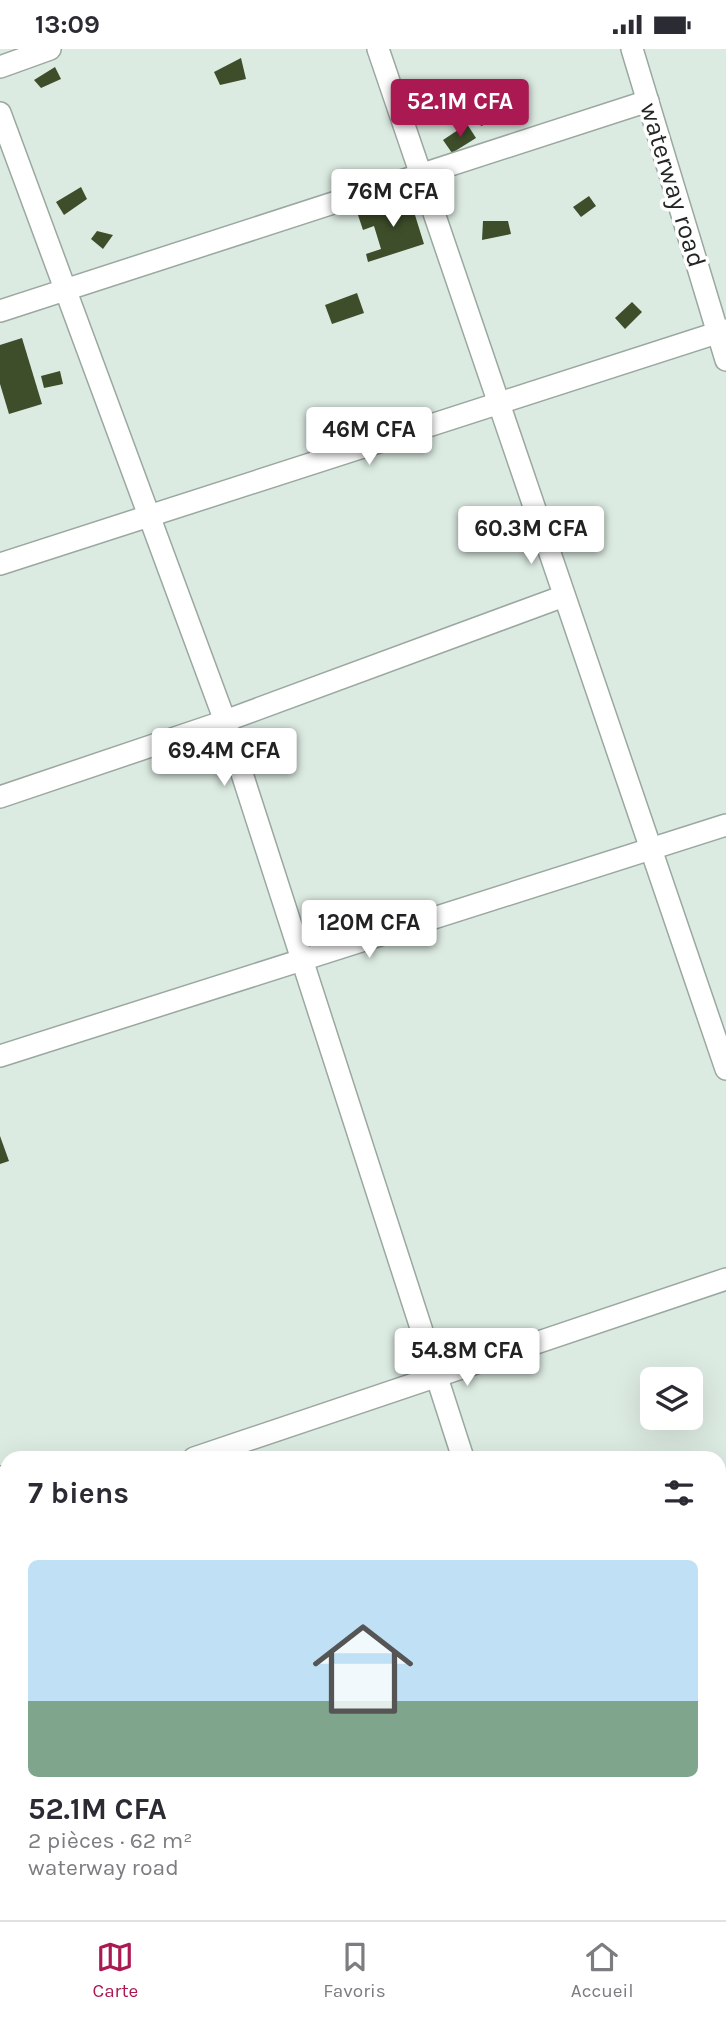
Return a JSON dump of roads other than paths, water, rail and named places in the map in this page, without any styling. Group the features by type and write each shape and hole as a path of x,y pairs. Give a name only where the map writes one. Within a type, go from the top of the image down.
{"street":[{"path":"0,67 50,49"},
{"path":"378,49 726,1069"},
{"name":"waterway road","path":"632,49 722,331 726,360"},
{"path":"0,311 648,101"},
{"path":"0,113 225,721 461,1451"},
{"path":"0,563 722,331"},
{"path":"0,797 225,721 564,596"},
{"path":"0,1056 726,825"},
{"path":"215,1451 726,1279"}]}
